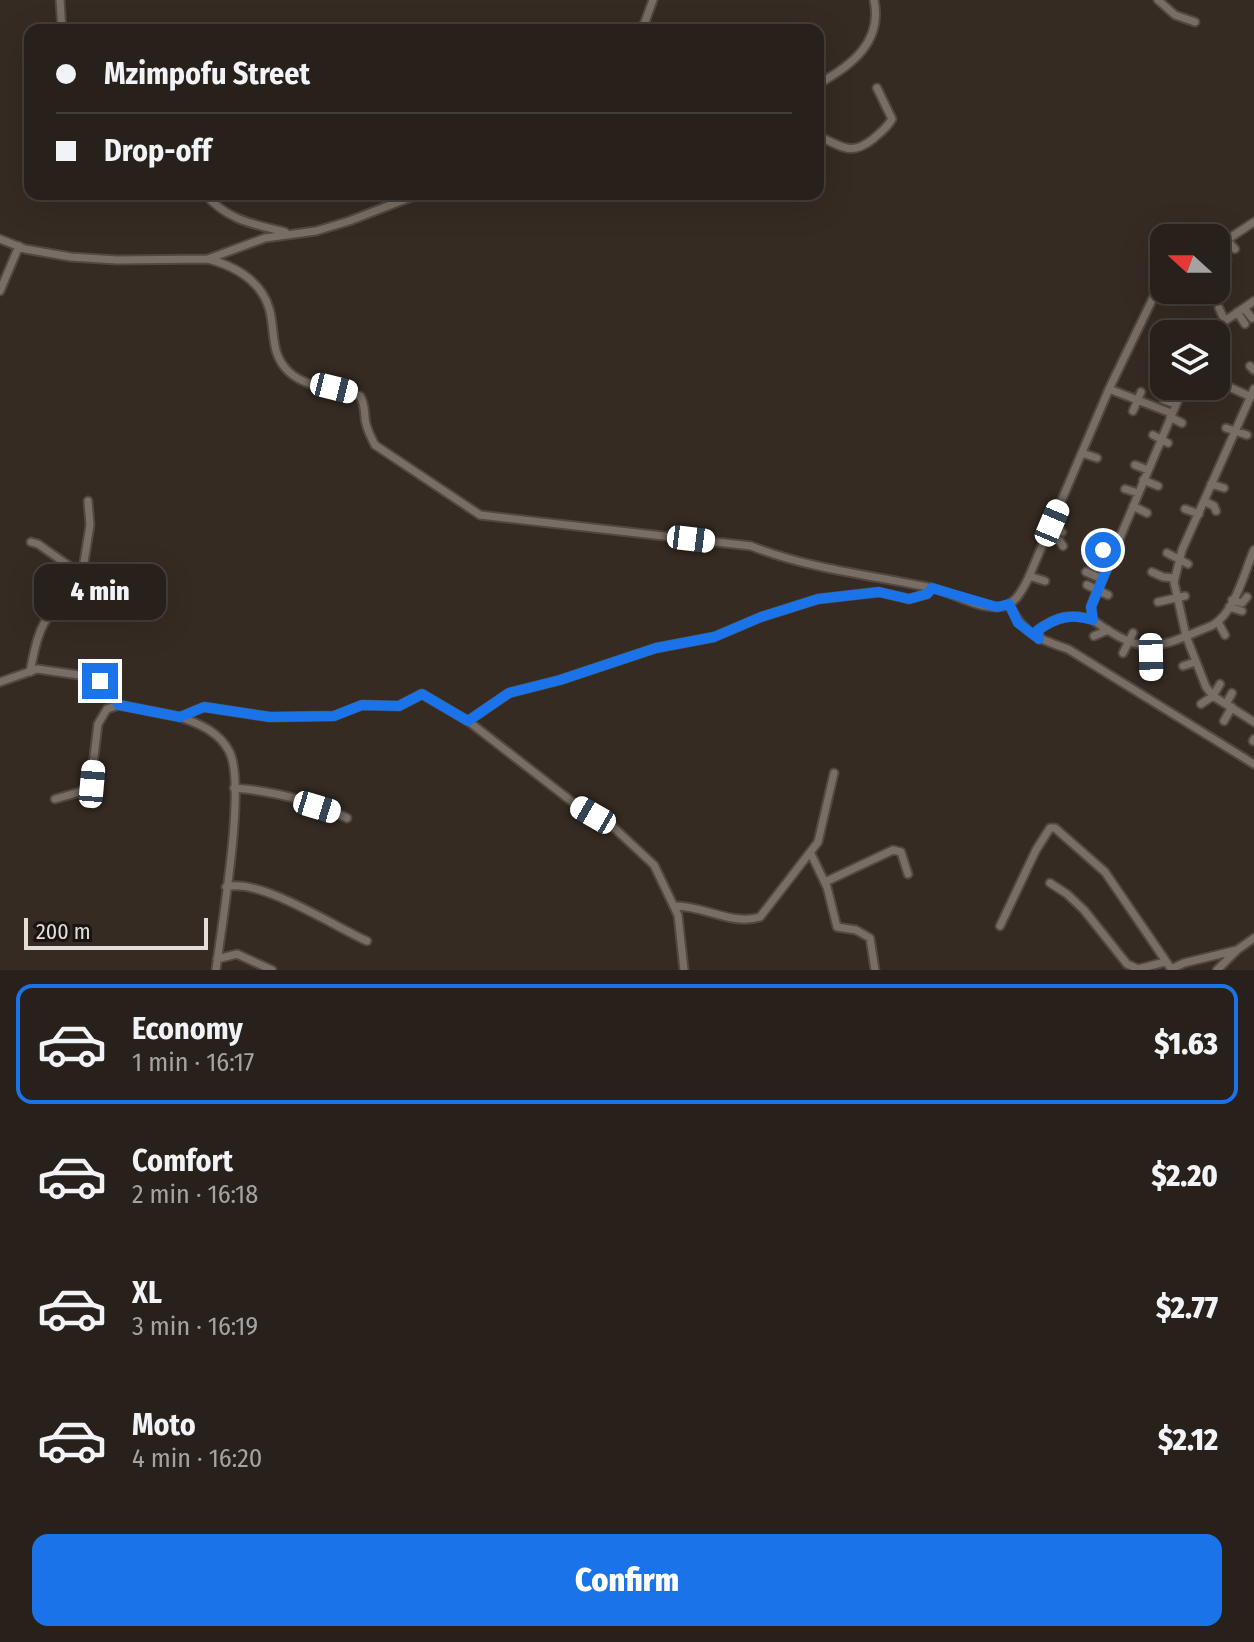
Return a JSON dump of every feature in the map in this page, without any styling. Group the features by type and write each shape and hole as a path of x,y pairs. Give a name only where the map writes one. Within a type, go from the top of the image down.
{"street":[{"path":"60,0 62,24"},
{"path":"644,24 653,0"},
{"path":"824,80 857,59 867,47 877,12 874,0"},
{"path":"1158,0 1175,15 1195,22"},
{"path":"824,139 851,150 858,149 885,129 892,119 877,88"},
{"path":"210,200 217,208 243,221 287,233"},
{"path":"208,259 265,238 316,231 403,200"},
{"path":"1230,238 1254,222"},
{"path":"0,239 71,257 208,259 244,273 262,294 269,308 277,358 288,371 304,382 360,396 366,408 367,429 375,445 480,515 751,546 789,561 932,588 997,607 1009,604 1018,597 1029,576 1109,389 1135,335 1155,304"},
{"path":"1230,243 1235,249"},
{"path":"0,291 19,246"},
{"path":"1226,320 1254,301"},
{"path":"1219,308 1225,320"},
{"path":"1240,310 1248,321"},
{"path":"1135,335 1145,339"},
{"path":"1230,385 1252,392 1228,447 1216,466 1204,503 1181,554 1174,578 1175,597 1202,680 1213,696 1253,718"},
{"path":"1109,389 1139,396 1182,423"},
{"path":"1133,411 1139,396"},
{"path":"1164,400 1175,404"},
{"path":"1094,636 1098,622 1091,607 1177,400"},
{"path":"1244,410 1254,415"},
{"path":"1226,428 1247,435"},
{"path":"1091,431 1102,436"},
{"path":"1148,448 1159,441"},
{"path":"1219,444 1228,447"},
{"path":"1082,453 1097,458"},
{"path":"1211,458 1216,466"},
{"path":"1135,465 1148,470"},
{"path":"1143,480 1158,486"},
{"path":"1211,484 1224,488"},
{"path":"1125,489 1138,493"},
{"path":"30,672 35,648 49,615 81,587 90,525 88,501"},
{"path":"1193,502 1214,506 1216,511"},
{"path":"1133,506 1147,513"},
{"path":"1185,509 1199,514"},
{"path":"1116,518 1126,522"},
{"path":"1052,523 1062,532"},
{"path":"1048,533 1063,546"},
{"path":"1118,541 1129,544"},
{"path":"31,542 82,575"},
{"path":"1103,550 1112,556"},
{"path":"1170,550 1181,554 1188,564"},
{"path":"1039,639 1038,630 1050,622 1073,615 1098,622 1131,644 1154,646 1218,622 1251,564 1253,553"},
{"path":"1086,572 1102,579"},
{"path":"1152,572 1174,578"},
{"path":"1234,572 1243,576"},
{"path":"1029,576 1045,581"},
{"path":"1087,585 1108,595"},
{"path":"468,721 509,693 560,680 656,648 714,637 761,617 818,599 879,592 909,599 927,594 932,588"},
{"path":"1158,602 1185,596"},
{"path":"1229,600 1242,603 1247,597"},
{"path":"1229,600 1242,611"},
{"path":"1009,604 1018,623 1039,639 1068,649 1254,764"},
{"path":"1080,626 1098,622"},
{"path":"1218,622 1225,635"},
{"path":"1185,634 1192,623"},
{"path":"1127,654 1133,633"},
{"path":"1151,676 1156,635"},
{"path":"1183,666 1196,656"},
{"path":"0,682 37,669 93,677 109,689 119,705"},
{"path":"1191,685 1202,680"},
{"path":"1201,704 1213,696 1220,684"},
{"path":"1224,721 1232,693"},
{"path":"180,717 204,707 270,717 334,716 362,705 399,706 422,694 468,721 575,804 611,825 654,865 678,915 684,970"},
{"path":"55,799 90,789 100,717 107,709 119,705 180,717 202,725 221,739 235,767 234,827 216,970"},
{"path":"202,725 204,707"},
{"path":"674,906 743,920 760,917 818,842 834,773"},
{"path":"234,788 265,791 347,818"},
{"path":"1000,926 1036,850 1052,828 1105,872 1170,967"},
{"path":"825,882 893,850 903,854 908,874"},
{"path":"811,854 825,882 837,927 856,930 870,938 875,970"},
{"path":"1050,883 1084,910 1127,964 1138,969 1170,967 1237,950"},
{"path":"226,887 239,885 277,897 367,941"},
{"path":"1217,970 1254,938"},
{"path":"217,959 237,954 272,970"}],"route":[{"path":"100,681 119,705 180,717 204,707 253,716 334,716 362,705 399,706 422,694 468,721 509,693 560,680 656,648 714,637 761,617 818,599 879,592 909,599 927,594 932,588 997,607 1009,604 1018,623 1039,639 1038,630 1063,617 1073,615 1093,620 1091,607 1112,556 1103,550"}]}
